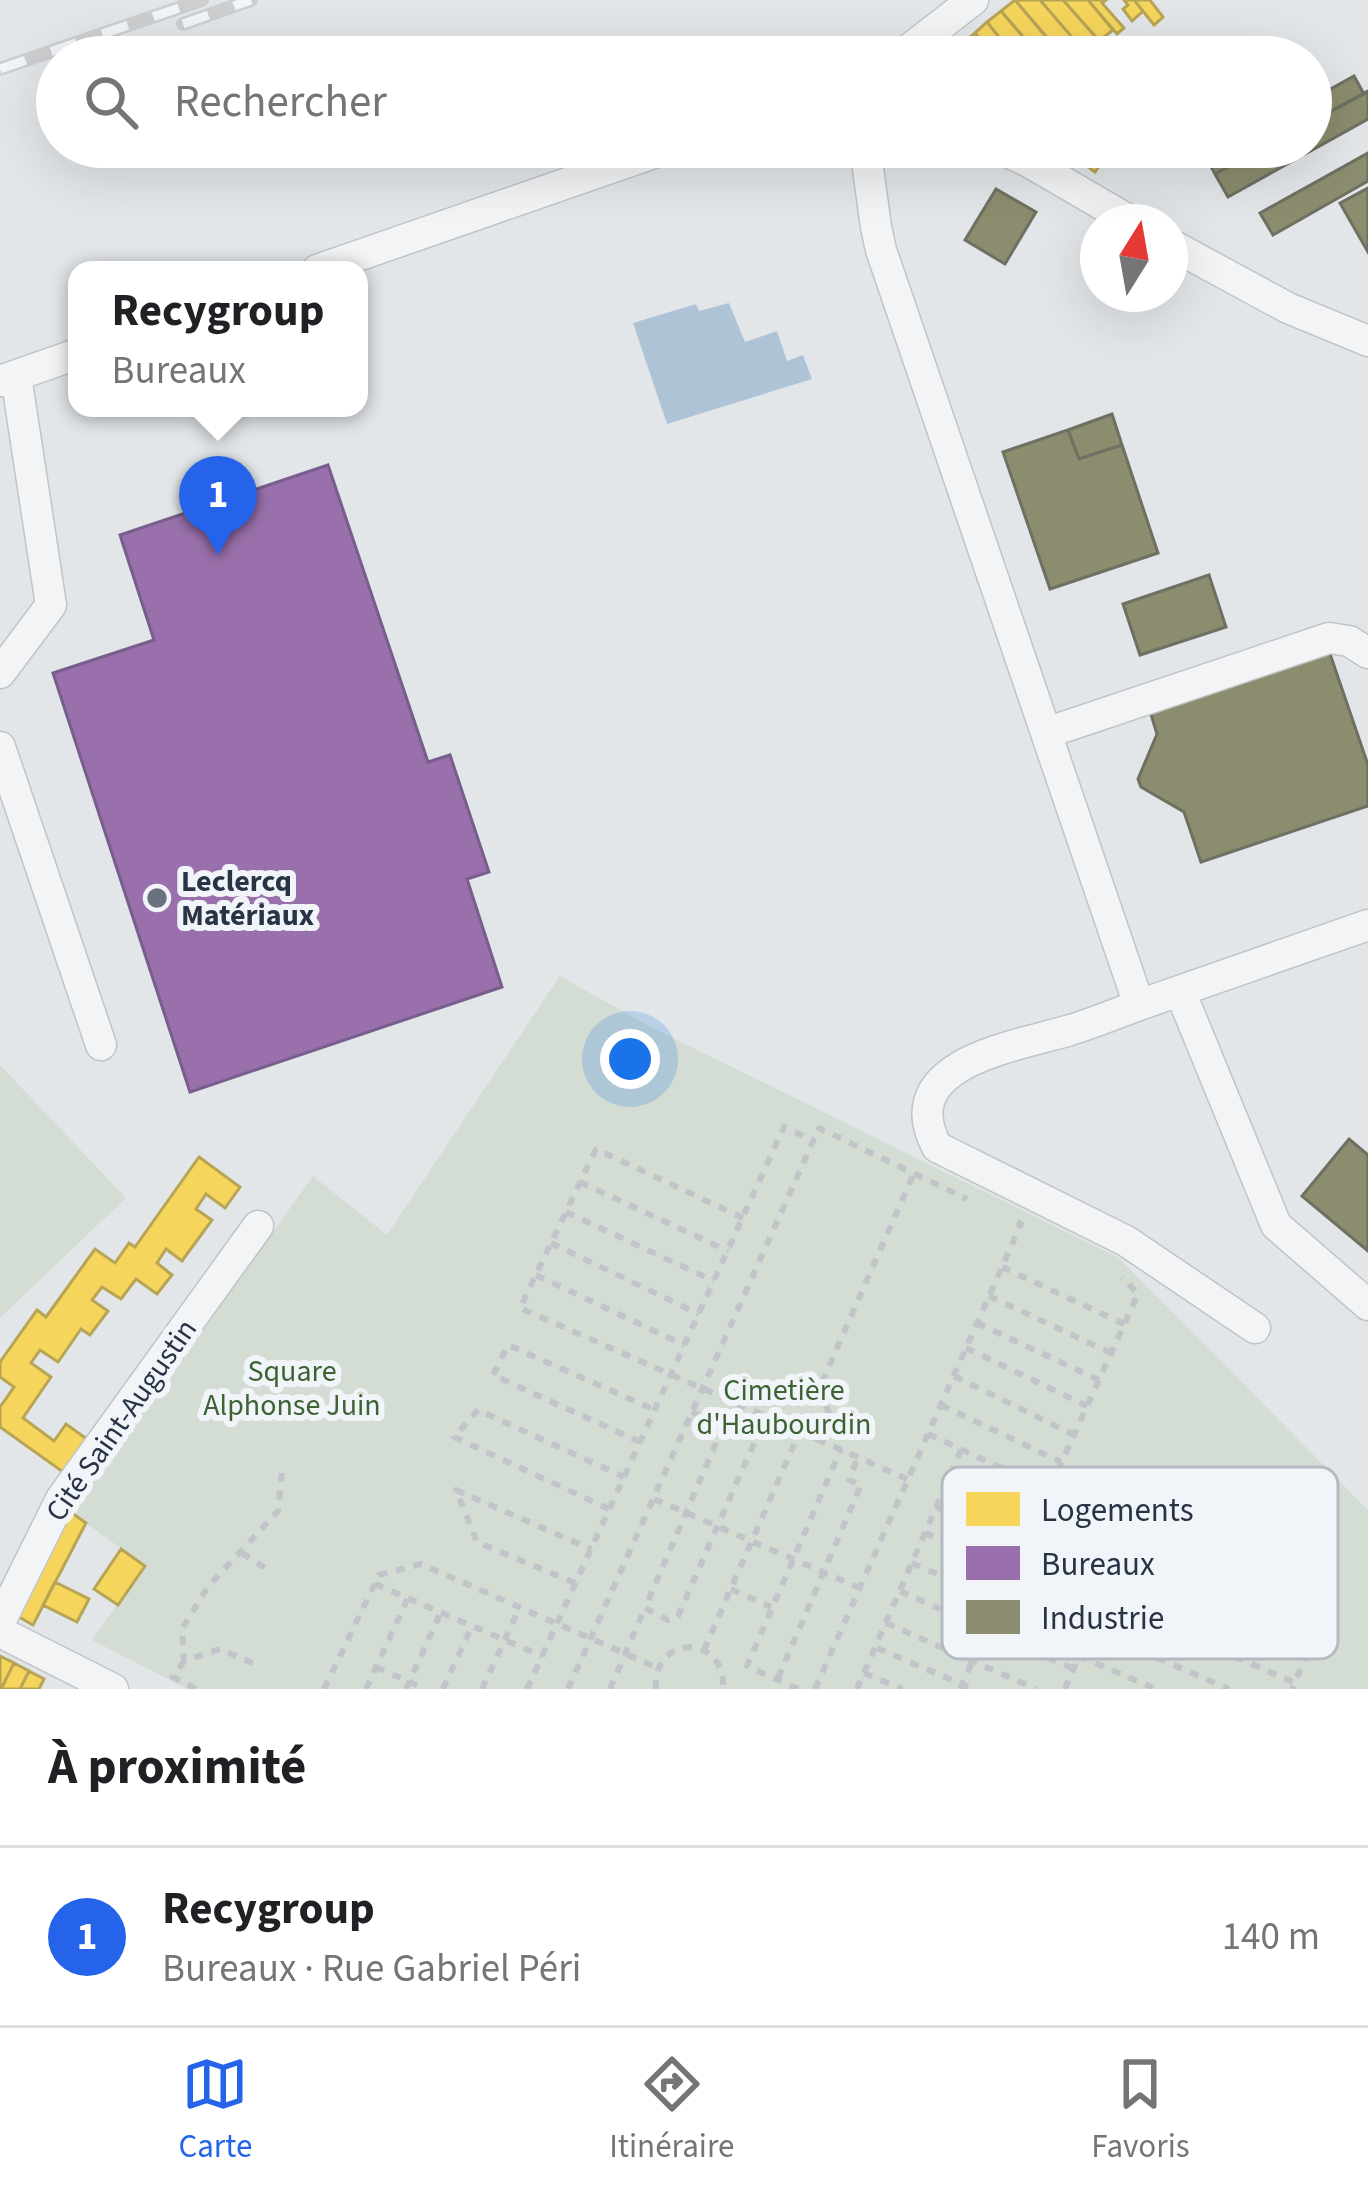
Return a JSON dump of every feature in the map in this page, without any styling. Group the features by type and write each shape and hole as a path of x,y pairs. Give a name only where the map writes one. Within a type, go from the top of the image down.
{"street":[{"path":"926,36 973,0"},
{"path":"343,261 610,168"},
{"path":"868,168 881,250 1138,1005"},
{"path":"1039,168 1101,204"},
{"path":"1188,254 1288,308 1368,341"},
{"path":"0,673 51,605 8,378 68,357"},
{"path":"1046,733 1329,638 1349,641 1368,653"},
{"path":"0,747 101,1045"},
{"path":"1255,1328 1126,1241 937,1147 926,1125 932,1093 968,1060 1075,1029 1368,925"},
{"path":"1180,991 1276,1226 1368,1305"},
{"name":"Cité Saint-Augustin","path":"0,1622 61,1499 258,1226"},
{"path":"0,1632 113,1689"}],"path":[{"path":"527,1689 784,1127 814,1141"},
{"path":"568,1689 819,1128 978,1204"},
{"path":"743,1218 596,1149 520,1308 908,1479"},
{"path":"788,1426 798,1403 819,1389 914,1173"},
{"path":"580,1182 728,1251"},
{"path":"566,1212 714,1281"},
{"path":"815,1689 1021,1224 999,1214"},
{"path":"551,1243 699,1314"},
{"path":"1002,1267 1124,1324"},
{"path":"1059,1467 1138,1294 1115,1270"},
{"path":"536,1275 684,1346"},
{"path":"989,1296 1111,1353"},
{"path":"977,1323 1099,1380"},
{"path":"640,1442 494,1375 508,1345 655,1410"},
{"path":"966,1348 1087,1406"},
{"path":"954,1376 1074,1435"},
{"path":"818,1439 829,1413 819,1389"},
{"path":"941,1405 1061,1462"},
{"path":"609,1509 454,1437 478,1410 624,1478"},
{"path":"644,1608 668,1619 678,1616 755,1441 692,1412"},
{"path":"610,1689 723,1427"},
{"path":"704,1650 800,1431"},
{"path":"928,1434 999,1467"},
{"path":"798,1689 747,1666 841,1449"},
{"path":"953,1467 961,1449"},
{"path":"777,1680 861,1485 849,1480 858,1457"},
{"path":"184,1661 182,1629 207,1588 278,1511 282,1473"},
{"path":"575,1583 477,1542 456,1490 591,1549"},
{"path":"857,1689 942,1494"},
{"path":"653,1499 860,1588"},
{"path":"936,1508 942,1511"},
{"path":"925,1533 942,1541"},
{"path":"242,1552 270,1571"},
{"path":"912,1563 942,1576"},
{"path":"324,1689 380,1575 421,1564 658,1668"},
{"path":"375,1583 542,1656"},
{"path":"731,1589 772,1608"},
{"path":"900,1591 942,1610"},
{"path":"367,1689 408,1598"},
{"path":"482,1689 520,1607"},
{"path":"408,1685 441,1612"},
{"path":"886,1623 942,1647"},
{"path":"443,1689 472,1626"},
{"path":"875,1647 973,1689"},
{"path":"656,1689 658,1668 681,1648 704,1650 720,1665 723,1689"},
{"path":"196,1689 173,1677 184,1661 220,1649 253,1663"},
{"path":"968,1659 1036,1689"},
{"path":"1051,1659 1074,1669"},
{"path":"1065,1689 1078,1659"},
{"path":"1088,1659 1156,1689"},
{"path":"1160,1659 1229,1689"},
{"path":"1234,1659 1293,1686"},
{"path":"961,1687 973,1661"},
{"path":"376,1667 425,1689"},
{"path":"864,1673 902,1689"}],"green space":[{"name":"Cimetière d'Haubourdin","path":"560,976 647,1025 1119,1258 1326,1467 942,1467 942,1659 1338,1659 1338,1480 1368,1510 1368,1689 187,1689 92,1640 145,1566 72,1513 313,1176 387,1235"},
{"path":"0,1065 126,1198 0,1318"}],"water":[{"path":"729,303 745,342 777,331 787,361 803,355 812,379 667,424 633,323 696,304 699,311"}],"building: Logements":[{"path":"1015,0 1045,36 1023,36 1001,11"},
{"path":"1015,0 1040,0 1071,36 1046,36"},
{"path":"1040,0 1063,0 1095,36 1071,36"},
{"path":"1063,0 1088,0 1113,30 1095,36"},
{"path":"1088,0 1106,0 1102,3 1124,28 1117,34"},
{"path":"1124,0 1134,0 1143,11 1132,21 1123,9 1128,5"},
{"path":"1134,0 1150,0 1163,17 1154,25"},
{"path":"1001,11 1023,36 998,36 987,22"},
{"path":"987,22 998,36 978,36 975,33"},
{"path":"199,1157 240,1187 225,1208 206,1194 196,1209 212,1220 182,1261 166,1249 157,1263 172,1275 157,1294 136,1279 121,1299 102,1287 92,1300 108,1311 90,1335 81,1329 58,1362 40,1350 31,1363 51,1377 23,1418 54,1441 66,1424 87,1439 63,1472 0,1427 0,1407 14,1387 0,1377 0,1362 37,1310 46,1317 95,1249 115,1263 129,1243 135,1247"},
{"path":"69,1511 86,1523 33,1625 17,1616"},
{"path":"121,1549 145,1566 118,1605 94,1589"},
{"path":"55,1582 89,1599 77,1622 43,1605"},
{"path":"0,1656 14,1663 1,1689 0,1689"},
{"path":"14,1663 29,1671 20,1689 1,1689"},
{"path":"29,1671 44,1679 39,1689 20,1689"}],"building: Bureaux":[{"path":"328,465 428,762 450,755 489,872 467,879 502,987 190,1092 53,673 154,640 120,535"}],"building: Industrie":[{"path":"1354,76 1364,94 1332,111 1332,88"},
{"path":"1368,91 1368,119 1332,139 1332,111"},
{"path":"1368,153 1368,181 1273,235 1260,213"},
{"path":"1226,168 1280,168 1228,197 1215,174"},
{"path":"1368,188 1368,252 1340,203"},
{"path":"996,189 1036,212 1005,264 965,240"},
{"path":"1112,414 1122,445 1079,459 1068,430"},
{"path":"1068,430 1079,459 1122,445 1158,553 1050,589 1003,452"},
{"path":"1209,575 1226,627 1140,655 1123,604"},
{"path":"1328,648 1368,765 1368,806 1201,862 1184,812 1141,787 1138,779 1157,734 1149,708"},
{"path":"1349,1139 1368,1155 1368,1251 1302,1196"}],"railway":[{"path":"97,36 202,0"},
{"path":"183,24 251,0"},
{"path":"0,69 36,57"}],"place":[{"name":"Recygroup","path":"218,555"},
{"name":"Leclercq Matériaux","path":"157,898"}],"park label":[{"name":"Square Alphonse Juin","path":"292,1388"}]}
